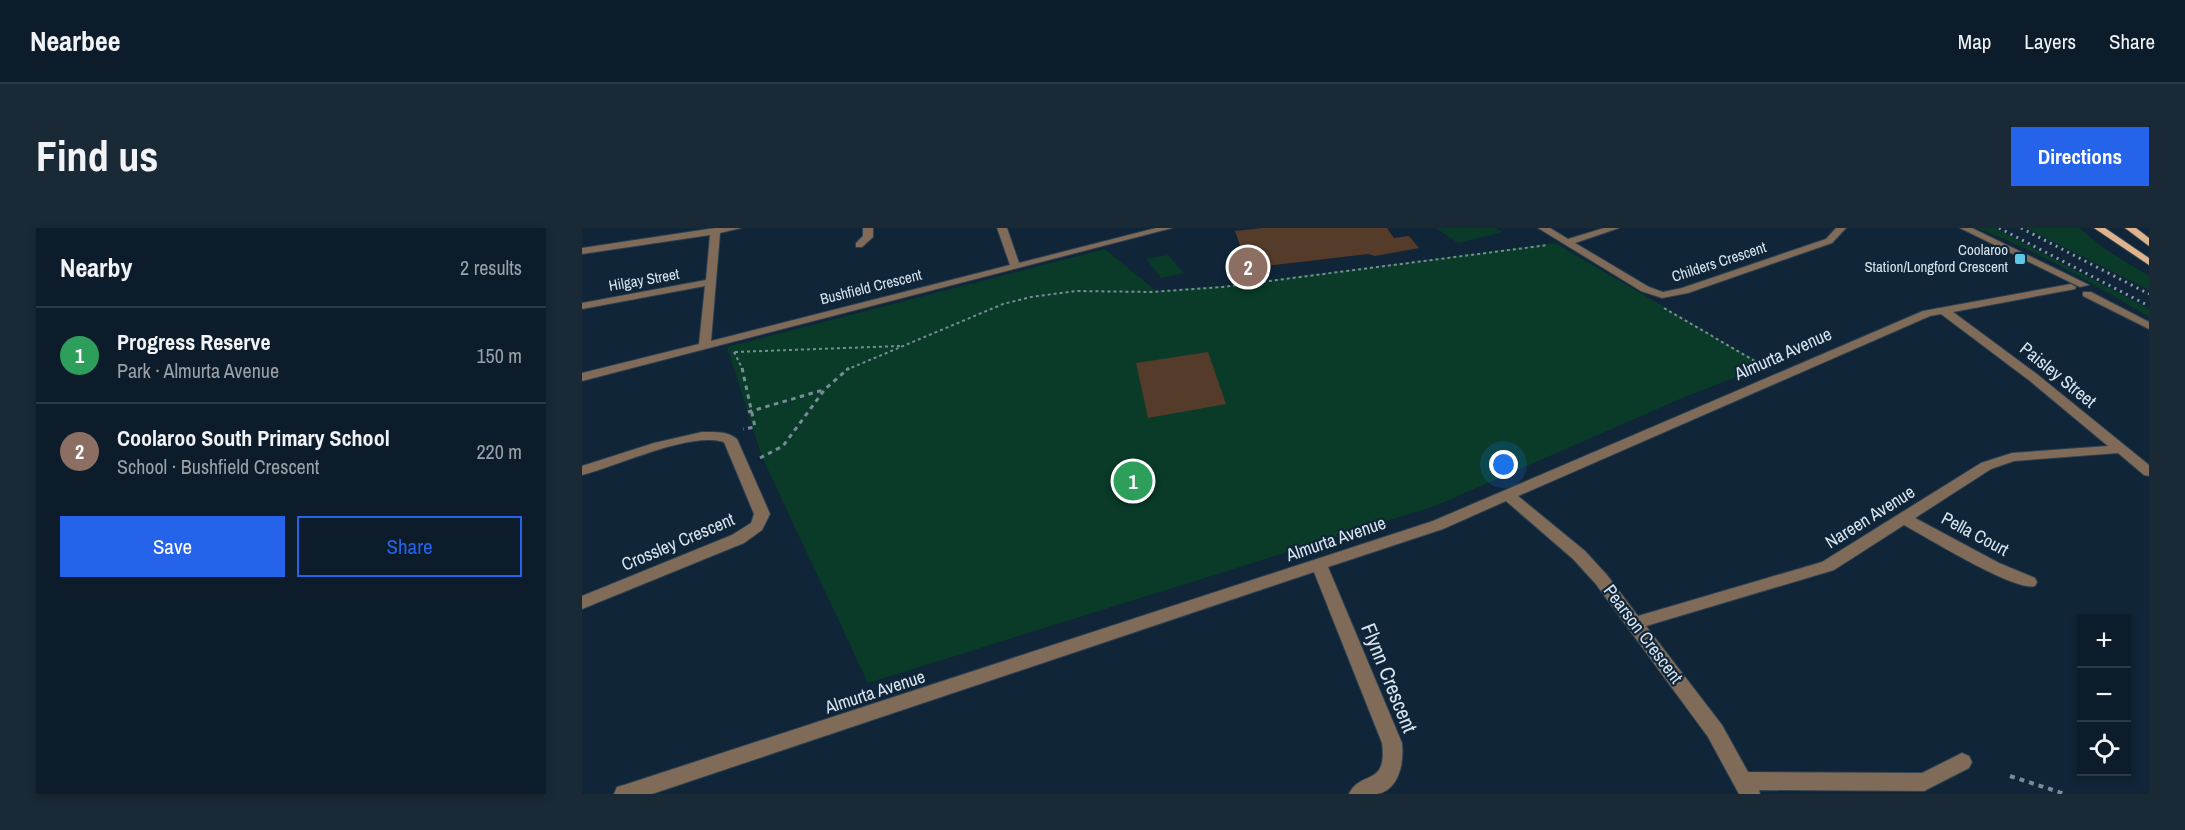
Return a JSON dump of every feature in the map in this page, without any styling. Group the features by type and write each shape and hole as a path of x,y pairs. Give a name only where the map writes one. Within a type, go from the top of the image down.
{"main road":[{"path":"2099,228 2149,262"},
{"path":"2130,228 2149,243"}],"street":[{"path":"638,242 644,228"},
{"path":"582,251 736,228"},
{"path":"859,245 868,237 868,228"},
{"path":"1002,228 1015,266"},
{"name":"Bushfield Crescent","path":"582,377 1167,228"},
{"name":"Childers Crescent","path":"1543,228 1645,289 1662,295 1684,291 1829,241 1841,228"},
{"path":"1568,242 1614,228"},
{"path":"1965,228 2053,272 2149,326"},
{"path":"705,345 715,231"},
{"path":"2053,272 2071,287 2087,291"},
{"name":"Hilgay Street","path":"582,306 712,282"},
{"name":"Almurta Avenue","path":"2048,293 2071,287"},
{"name":"Almurta Avenue","path":"624,794 1447,521 1915,318 1942,309 2048,293 2087,291"},
{"name":"Paisley Street","path":"1942,309 2034,378 2149,472"},
{"name":"Crossley Crescent","path":"582,471 693,437 720,434 730,439 762,514 757,526 738,539 582,603"},
{"name":"Nareen Avenue","path":"1635,623 1828,566 1986,466 2012,457 2121,449"},
{"name":"Pearson Crescent","path":"1509,496 1579,555 1601,579 1715,731 1747,788"},
{"name":"Pella Court","path":"1904,518 1993,567 2030,582"},
{"name":"Flynn Crescent","path":"1319,565 1392,743 1395,759 1387,776 1378,784 1359,794"},
{"path":"1747,788 1924,782 1962,762"}],"path":[{"path":"760,458 783,446 825,389 843,371 1003,304 1031,297 1076,291 1150,292 1223,287 1568,242"},
{"path":"1663,307 1766,367"},
{"path":"731,345 747,374 753,410 755,427 743,429"},
{"path":"734,352 904,346"},
{"path":"748,412 825,389"},
{"path":"2010,776 2065,794"}],"green space":[{"path":"1436,228 1496,228 1502,232 1458,243"},
{"path":"1976,228 1995,228 2149,309 2149,317 2043,257"},
{"path":"2026,228 2079,228 2105,249 2149,276 2149,290"},
{"path":"1555,243 1765,366 1687,396 1435,506 868,683 762,457 727,347 1105,249 1156,291 1229,285"},
{"path":"1168,255 1184,273 1161,278 1146,259"}],"building":[{"path":"1262,228 1387,228 1394,238 1409,236 1419,248 1375,256 1368,254 1248,268 1235,231"},
{"path":"1208,352 1226,404 1148,418 1136,363"}],"railway":[{"path":"1999,228 2149,306"},
{"path":"2021,228 2149,294"}],"place":[{"name":"Coolaroo Station/Longford Crescent","path":"2020,259"},
{"name":"Coolaroo South Primary School","path":"1248,267"},
{"name":"Progress Reserve","path":"1133,481"}]}
